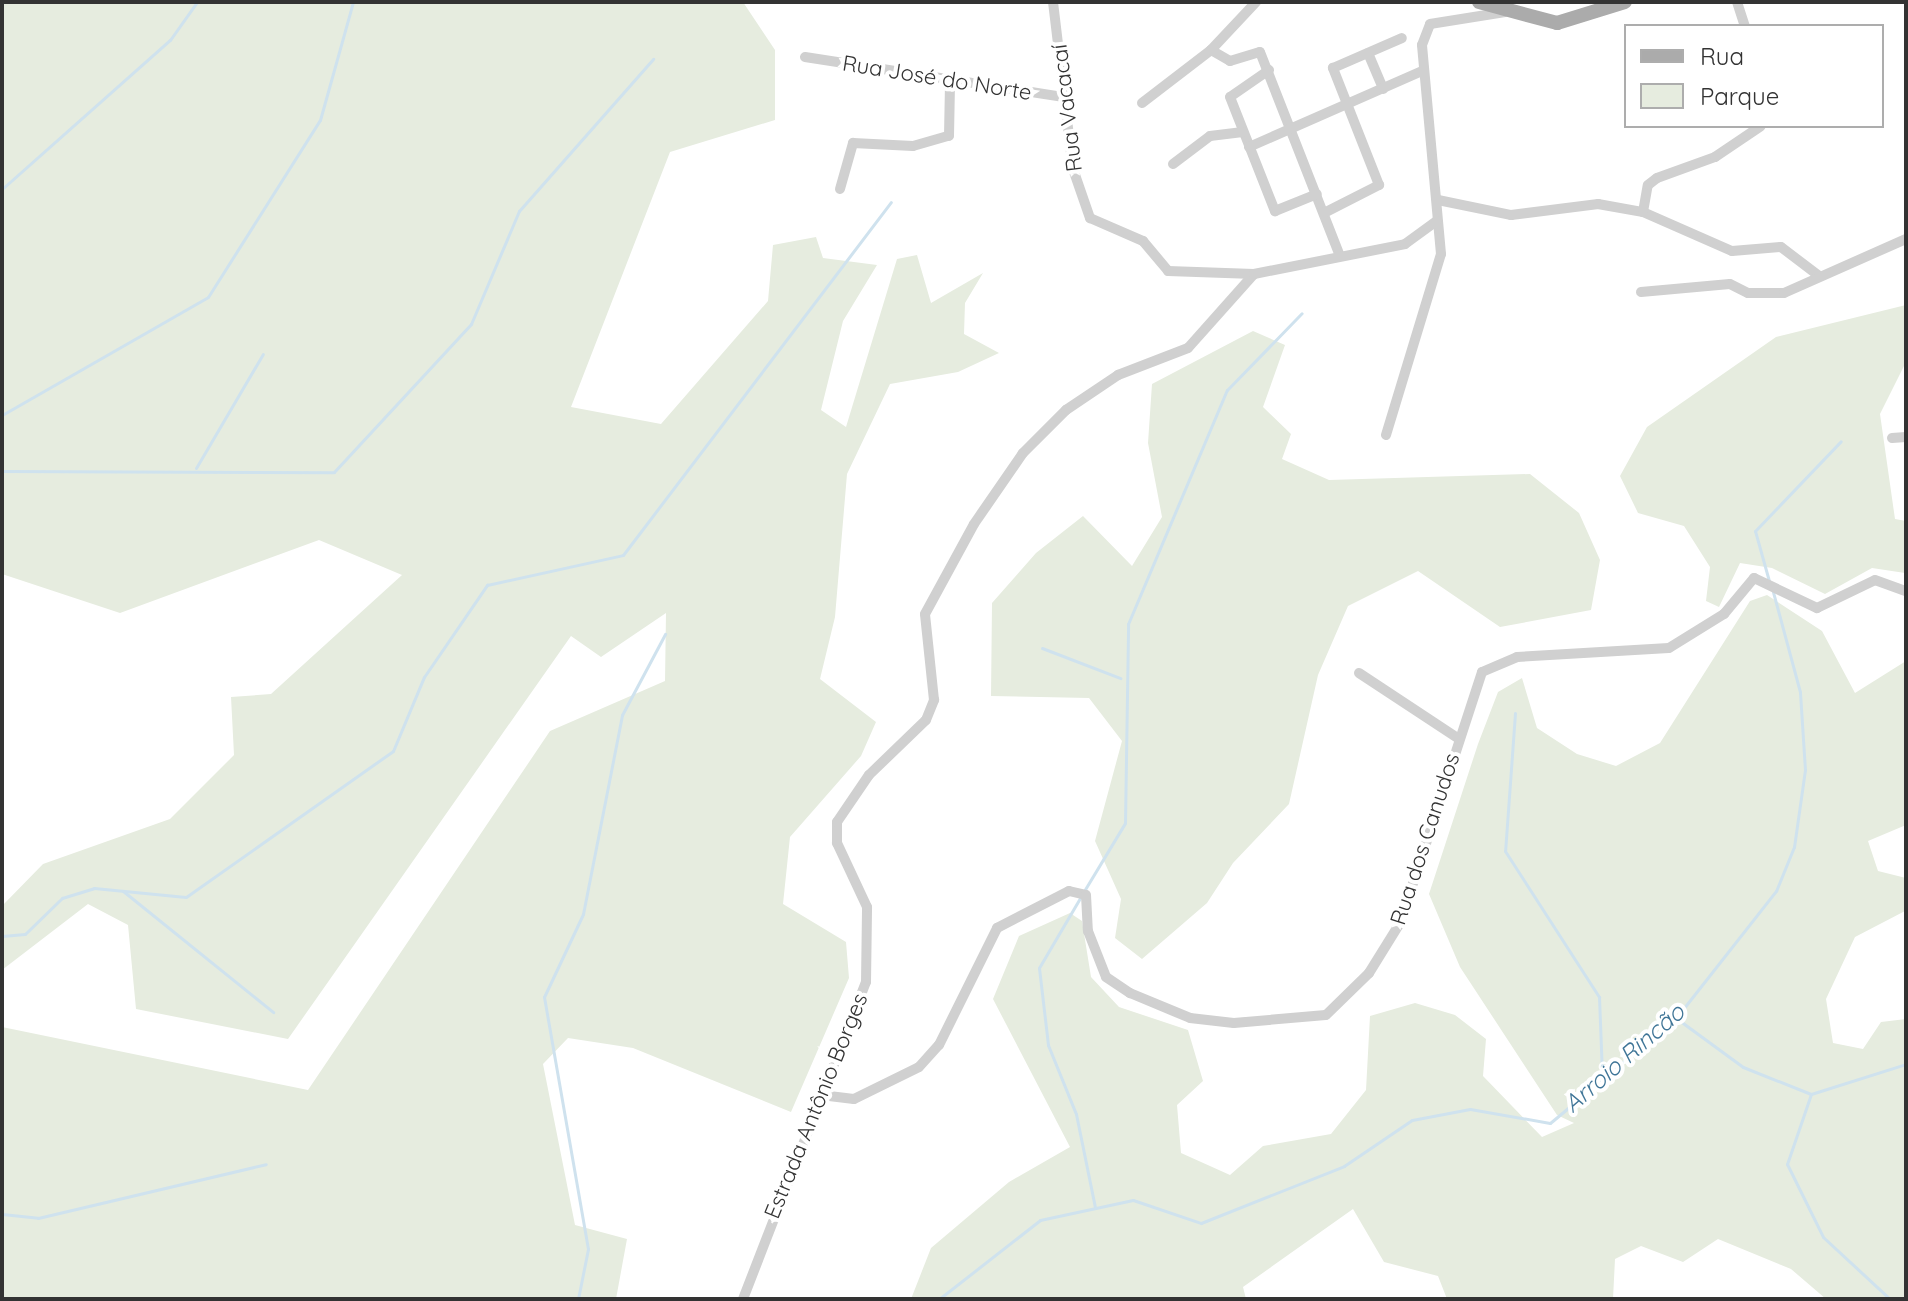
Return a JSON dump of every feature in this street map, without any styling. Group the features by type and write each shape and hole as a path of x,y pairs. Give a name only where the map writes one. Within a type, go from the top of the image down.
{"main road":[{"path":"1479,2 1506,12 1557,23 1625,2"}],"street":[{"name":"Rua Vacacaí","path":"1053,2 1069,98 1073,169 1090,218 1143,241 1168,271 1254,274"},
{"path":"1142,103 1211,50 1256,2"},
{"path":"1737,2 1744,24"},
{"path":"1386,435 1441,254 1438,200 1422,71 1430,24 1506,12"},
{"path":"1324,213 1379,185 1333,68 1402,38"},
{"path":"1211,50 1230,61 1259,51 1294,123 1339,254"},
{"path":"1368,53 1383,89"},
{"name":"Rua José do Norte","path":"805,57 950,82 1069,98"},
{"path":"1269,70 1230,97 1243,132 1275,211 1317,194"},
{"path":"1249,147 1294,123 1347,105 1422,71"},
{"path":"840,189 853,143 913,146 949,136 950,82"},
{"path":"1643,212 1648,185 1744,142 1759,128"},
{"path":"1173,164 1210,136 1243,132"},
{"path":"1438,200 1511,215 1598,204 1643,212 1732,251 1781,247 1819,276"},
{"path":"1254,274 1339,254 1405,244 1437,221"},
{"path":"1641,292 1730,284 1767,294 1906,239"},
{"name":"Estrada Antônio Borges","path":"743,1299 866,982 867,907 837,843 837,822 869,775 926,720 934,700 925,614 1023,453 1066,410 1118,375 1188,348 1254,274"},
{"path":"1892,438 1906,437"},
{"name":"Rua dos Canudos","path":"821,1095 854,1099 919,1067 939,1045 997,928 1069,891 1086,895 1088,931 1106,977 1130,993 1190,1018 1234,1023 1326,1015 1369,973 1400,923 1470,693 1499,660 1669,648 1724,614 1754,578 1817,608 1875,580 1906,591"},
{"path":"1359,673 1456,737"}],"green space":[{"path":"2,2 743,2 775,50 775,120 670,152 571,407 661,424 768,301 773,245 816,237 823,258 877,265 843,321 821,410 846,427 897,259 917,255 931,303 983,273 965,303 964,334 999,353 958,372 890,384 847,474 835,617 820,679 876,722 861,756 790,837 783,904 846,942 849,978 791,1112 633,1048 568,1038 543,1064 575,1225 627,1239 616,1299 2,1299 2,1027 308,1090 550,731 665,681 666,613 601,657 571,636 288,1039 136,1009 128,925 88,904 2,970 2,906 43,864 170,819 234,755 231,697 271,694 402,575 319,540 120,613 2,574"},
{"path":"1906,305 1906,362 1880,414 1895,519 1906,521 1905,573 1872,568 1825,594 1772,568 1740,563 1719,607 1706,601 1710,567 1684,526 1638,513 1620,476 1647,427 1776,337"},
{"path":"1253,331 1285,345 1263,407 1291,434 1282,459 1329,480 1530,474 1579,513 1600,560 1591,610 1500,627 1418,571 1348,606 1318,675 1289,804 1233,863 1207,903 1142,959 1115,938 1121,899 1095,841 1122,741 1089,698 991,696 992,603 1036,553 1083,516 1132,566 1162,517 1148,443 1152,384"},
{"path":"1767,595 1822,631 1855,693 1906,661 1906,825 1868,841 1878,871 1906,878 1905,911 1855,937 1826,999 1833,1043 1863,1049 1881,1022 1906,1019 1906,1299 1826,1299 1791,1269 1718,1239 1683,1262 1641,1246 1615,1259 1613,1299 1447,1299 1438,1276 1384,1262 1353,1209 1243,1287 1246,1299 911,1299 931,1248 1009,1182 1070,1147 993,999 1019,936 1070,913 1082,921 1091,977 1119,1007 1188,1030 1203,1081 1177,1105 1181,1153 1230,1175 1263,1146 1331,1134 1366,1090 1370,1016 1415,1003 1455,1015 1486,1039 1483,1076 1542,1137 1574,1123 1557,1115 1460,967 1429,894 1498,692 1522,678 1537,728 1577,754 1616,766 1660,743 1750,601"}],"waterway":[{"path":"2,189 170,40 197,2"},
{"path":"2,415 208,297 320,120 353,2"},
{"path":"2,471 334,472 471,324 519,211 653,59"},
{"path":"2,936 25,934 62,898 94,888 186,897 393,751 424,677 487,585 623,555 891,202"},
{"path":"1084,891 1125,823 1128,624 1227,390 1302,313"},
{"path":"196,468 263,354"},
{"name":"Arroio Rincão","path":"1769,581 1755,531 1841,441"},
{"name":"Arroio Rincão","path":"939,1299 1040,1220 1133,1200 1201,1223 1344,1166 1412,1120 1470,1109 1550,1123 1676,1018 1776,891 1794,847 1805,770 1800,692 1773,592"},
{"path":"578,1299 588,1249 544,997 583,914 622,715 665,634"},
{"path":"1042,648 1120,678"},
{"path":"1515,713 1505,851 1599,997 1602,1075"},
{"path":"123,891 273,1012"},
{"path":"1080,898 1039,968 1048,1045 1076,1114 1095,1207"},
{"path":"1676,1018 1743,1067 1811,1094 1906,1064"},
{"path":"1811,1094 1787,1164 1823,1237 1890,1299"},
{"path":"2,1214 38,1218 266,1164"}]}
